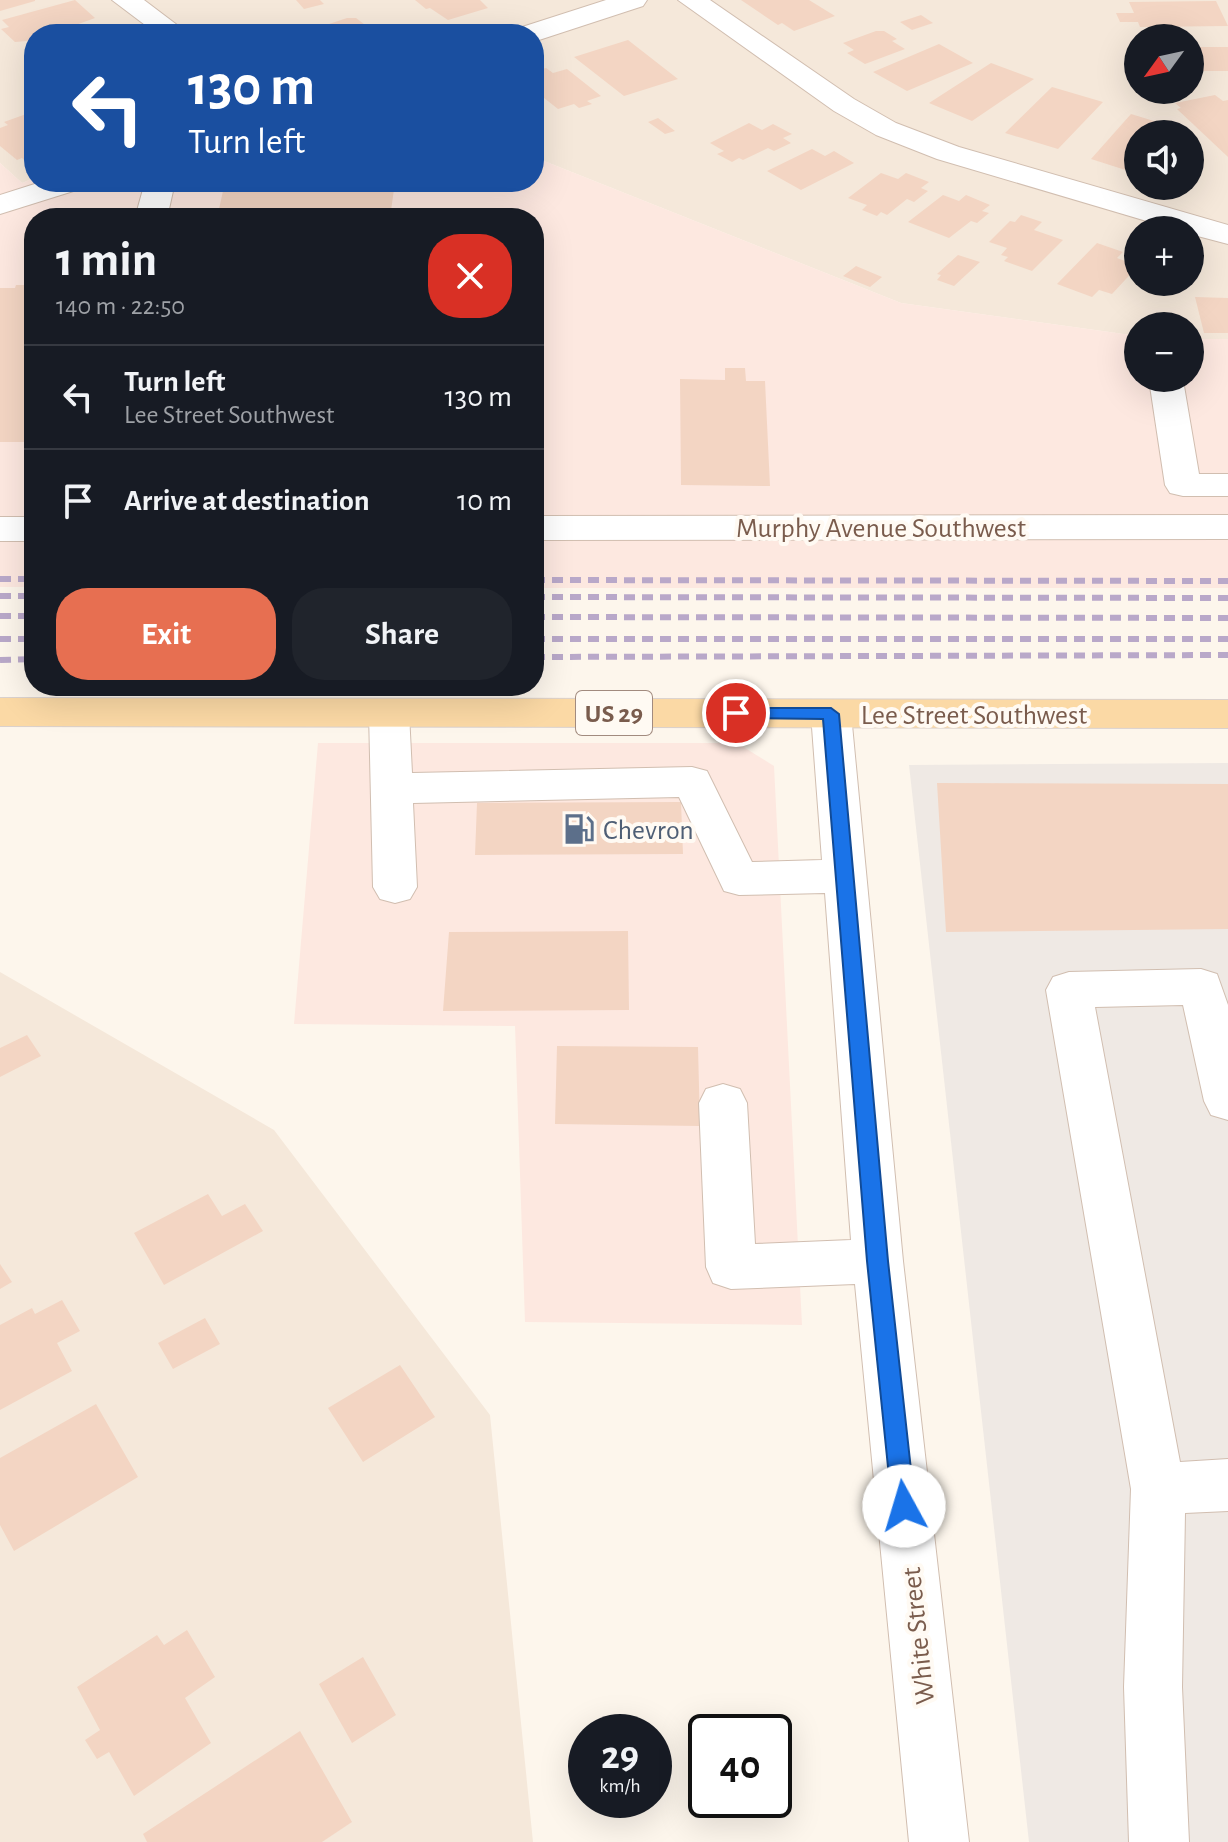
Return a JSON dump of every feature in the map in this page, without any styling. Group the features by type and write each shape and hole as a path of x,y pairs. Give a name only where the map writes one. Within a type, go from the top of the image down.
{"main road":[{"name":"Lee Street Southwest","path":"0,712 1228,714"}],"street":[{"path":"126,0 161,24"},
{"path":"544,29 633,0"},
{"path":"692,0 844,105 886,129 948,153 1164,216"},
{"path":"0,205 56,196"},
{"path":"1189,216 1228,202"},
{"path":"1204,228 1228,235"},
{"path":"1168,392 1183,485 1211,527"},
{"path":"1183,485 1228,485"},
{"name":"Murphy Avenue Southwest","path":"544,528 1211,527"},
{"path":"0,529 24,529"},
{"path":"389,713 395,887"},
{"name":"White Street","path":"831,714 878,1261 939,1842"},
{"path":"392,788 692,782 739,879 845,876"},
{"path":"1159,1842 1153,1687 1158,1489 1069,990 1215,987 1228,1101"},
{"path":"723,1103 731,1267 878,1261"},
{"path":"1158,1489 1228,1485"}],"shaded area":[{"path":"0,0 1228,0 1228,339 1204,339 1204,312 1124,312 1124,334 901,303 544,161 544,24 24,24 24,182 0,163"},
{"path":"544,161 901,303 1124,334 1124,392 1204,392 1204,339 1228,339 1228,588 544,588 544,208 24,208 24,587 0,587 0,163 24,182 24,192 544,192"},
{"path":"318,743 737,743 774,766 802,1325 525,1322 515,1026 294,1024"},
{"path":"1228,763 1228,1842 1029,1842 909,765"},
{"path":"0,972 274,1130 490,1415 533,1842 0,1842"}],"building":[{"path":"0,0 35,0 35,1 0,11"},
{"path":"75,0 95,18 78,24 24,24 24,41 15,42 1,29 9,27 2,20"},
{"path":"296,0 320,0 324,4 304,9"},
{"path":"415,0 480,0 488,8 448,20"},
{"path":"741,0 809,0 835,16 794,31 782,23 778,25"},
{"path":"1216,1 1228,26 1120,22 1116,13 1134,13 1129,2"},
{"path":"921,15 933,23 912,30 900,22"},
{"path":"356,18 364,24 329,24"},
{"path":"884,31 897,39 892,41 905,49 865,64 847,53 854,50 843,43"},
{"path":"628,40 678,79 624,96 574,57"},
{"path":"939,44 973,63 907,91 873,72"},
{"path":"1204,47 1228,47 1228,71 1204,71"},
{"path":"991,63 1034,79 972,121 929,103"},
{"path":"544,68 553,73 567,69 601,96 587,101 592,104 579,108 574,104 558,109 544,98"},
{"path":"1052,87 1103,102 1058,149 1005,133"},
{"path":"1215,95 1223,101 1228,100 1228,157 1204,134 1204,120 1189,120 1177,109 1181,108 1176,104 1204,104 1204,97"},
{"path":"1131,114 1151,120 1126,120"},
{"path":"24,115 24,160 17,160 0,146 0,128 8,125 4,122"},
{"path":"658,118 675,131 665,134 648,122"},
{"path":"1124,122 1124,170 1091,159"},
{"path":"749,123 762,130 773,124 792,134 783,138 791,143 774,151 768,148 732,162 717,154 724,151 710,143"},
{"path":"812,149 825,156 834,151 854,163 801,190 767,171"},
{"path":"881,173 898,179 906,173 929,182 921,188 928,191 914,202 907,199 887,215 881,212 877,216 862,210 867,205 848,198"},
{"path":"223,192 394,192 391,208 219,208"},
{"path":"943,195 959,201 966,195 990,205 982,211 989,213 977,223 971,221 949,238 908,222"},
{"path":"1021,215 1042,222 1034,230 1063,240 1032,271 1004,261 1008,257 1001,255 1007,248 989,242 1010,221 1015,222"},
{"path":"1097,243 1123,252 1117,258 1124,261 1124,281 1112,294 1099,290 1092,297 1057,284"},
{"path":"958,255 980,262 954,286 937,280 941,275 937,274"},
{"path":"856,266 882,277 870,287 843,276"},
{"path":"16,285 24,285 24,442 0,442 0,288 15,288"},
{"path":"1195,297 1228,298 1228,333 1204,333 1204,312 1199,312"},
{"path":"725,368 745,368 746,381 765,381 770,486 681,485 680,379 725,380"},
{"path":"937,783 1228,784 1228,929 946,932"},
{"name":"Chevron","path":"681,802 683,854 475,855 477,803"},
{"path":"628,931 629,1010 443,1011 449,932"},
{"path":"27,1035 41,1056 0,1077 0,1048"},
{"path":"557,1046 698,1047 700,1126 555,1124"},
{"path":"208,1194 222,1216 245,1204 263,1231 164,1285 134,1233"},
{"path":"0,1264 12,1282 0,1289"},
{"path":"62,1300 80,1331 57,1343 72,1371 0,1410 0,1325 32,1308 35,1314"},
{"path":"205,1318 220,1344 173,1369 158,1343"},
{"path":"400,1365 435,1417 363,1462 328,1408"},
{"path":"96,1404 138,1477 14,1551 0,1525 0,1458"},
{"path":"187,1630 215,1677 185,1698 211,1743 134,1796 109,1752 97,1759 85,1740 100,1730 77,1687 157,1635 164,1645"},
{"path":"363,1657 396,1715 352,1743 319,1684"},
{"path":"300,1731 352,1822 322,1842 147,1842 143,1834"}],"railway":[{"path":"0,579 24,579"},
{"path":"544,580 1228,581"},
{"path":"0,596 24,596"},
{"path":"544,597 1228,598"},
{"path":"0,616 24,616"},
{"path":"544,617 1228,618"},
{"path":"0,639 24,639"},
{"path":"544,639 1228,639"},
{"path":"544,657 1228,655"},
{"path":"0,660 24,659"}],"place":[{"name":"Chevron","path":"579,829"}],"route":[{"path":"736,713 831,714 878,1261 904,1506"}]}
